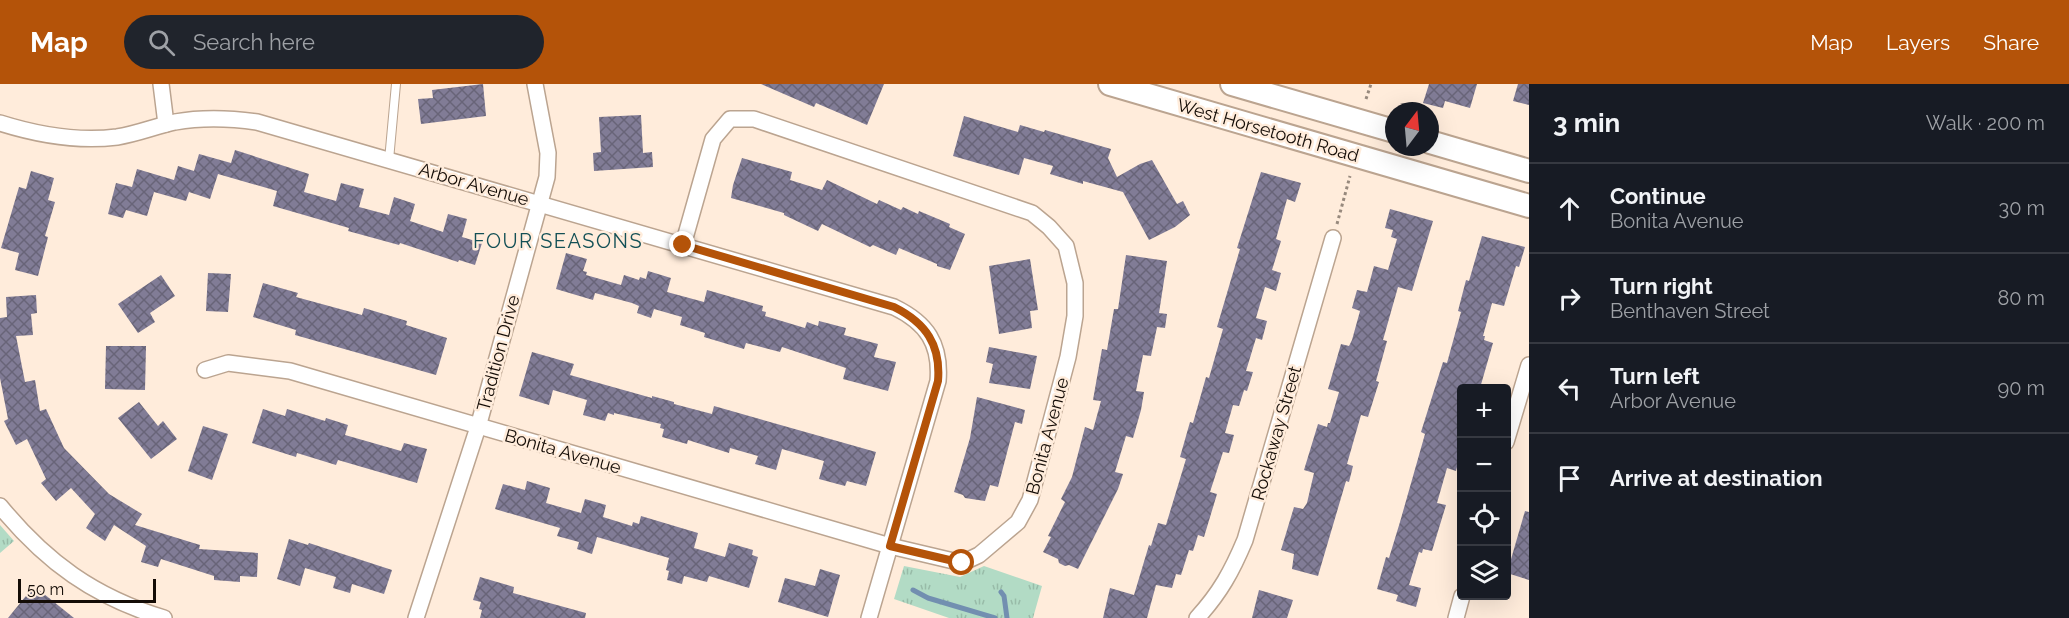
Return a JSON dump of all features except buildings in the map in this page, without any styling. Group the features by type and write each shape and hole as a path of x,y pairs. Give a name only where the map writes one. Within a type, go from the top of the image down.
{"main road":[{"name":"West Horsetooth Road","path":"1232,84 1385,128"},
{"name":"West Horsetooth Road","path":"1117,85 1529,206"},
{"path":"1439,145 1529,171"}],"street":[{"path":"161,84 166,124"},
{"name":"Tradition Drive","path":"416,618 478,427 547,177 548,153 535,84"},
{"name":"Arbor Avenue","path":"0,123 55,136 87,138 118,137 166,124 203,118 228,118 257,122 894,307 910,315 931,338 939,367 938,381 890,546"},
{"name":"Bonita Avenue","path":"205,370 228,363 290,371 890,546 962,563 979,555 1018,522 1030,500 1068,357 1075,316 1075,283 1066,246 1032,213 754,119 730,119 713,139 683,245"},
{"name":"Rockaway Street","path":"1197,618 1216,597 1231,573 1245,540 1333,238"},
{"path":"1507,438 1529,365"},
{"path":"0,506 22,533 48,558 73,577 104,596 136,610 164,618"},
{"path":"869,618 890,546"},
{"path":"1456,618 1461,600"}],"lane":[{"path":"389,160 396,84"}],"path":[{"path":"1366,99 1371,84"},
{"path":"1333,238 1350,176"}],"green space":[{"path":"0,525 14,541 0,553"},
{"path":"904,566 960,577 984,566 1042,586 1033,618 949,618 894,599"}],"waterway":[{"path":"913,590 928,598 995,618"},
{"path":"1001,592 1004,596 1007,618"}],"district":[{"name":"FOUR SEASONS","path":"558,241"}],"route":[{"path":"683,245 894,307 910,315 920,324 931,338 937,354 938,381 890,546 962,563"}]}
